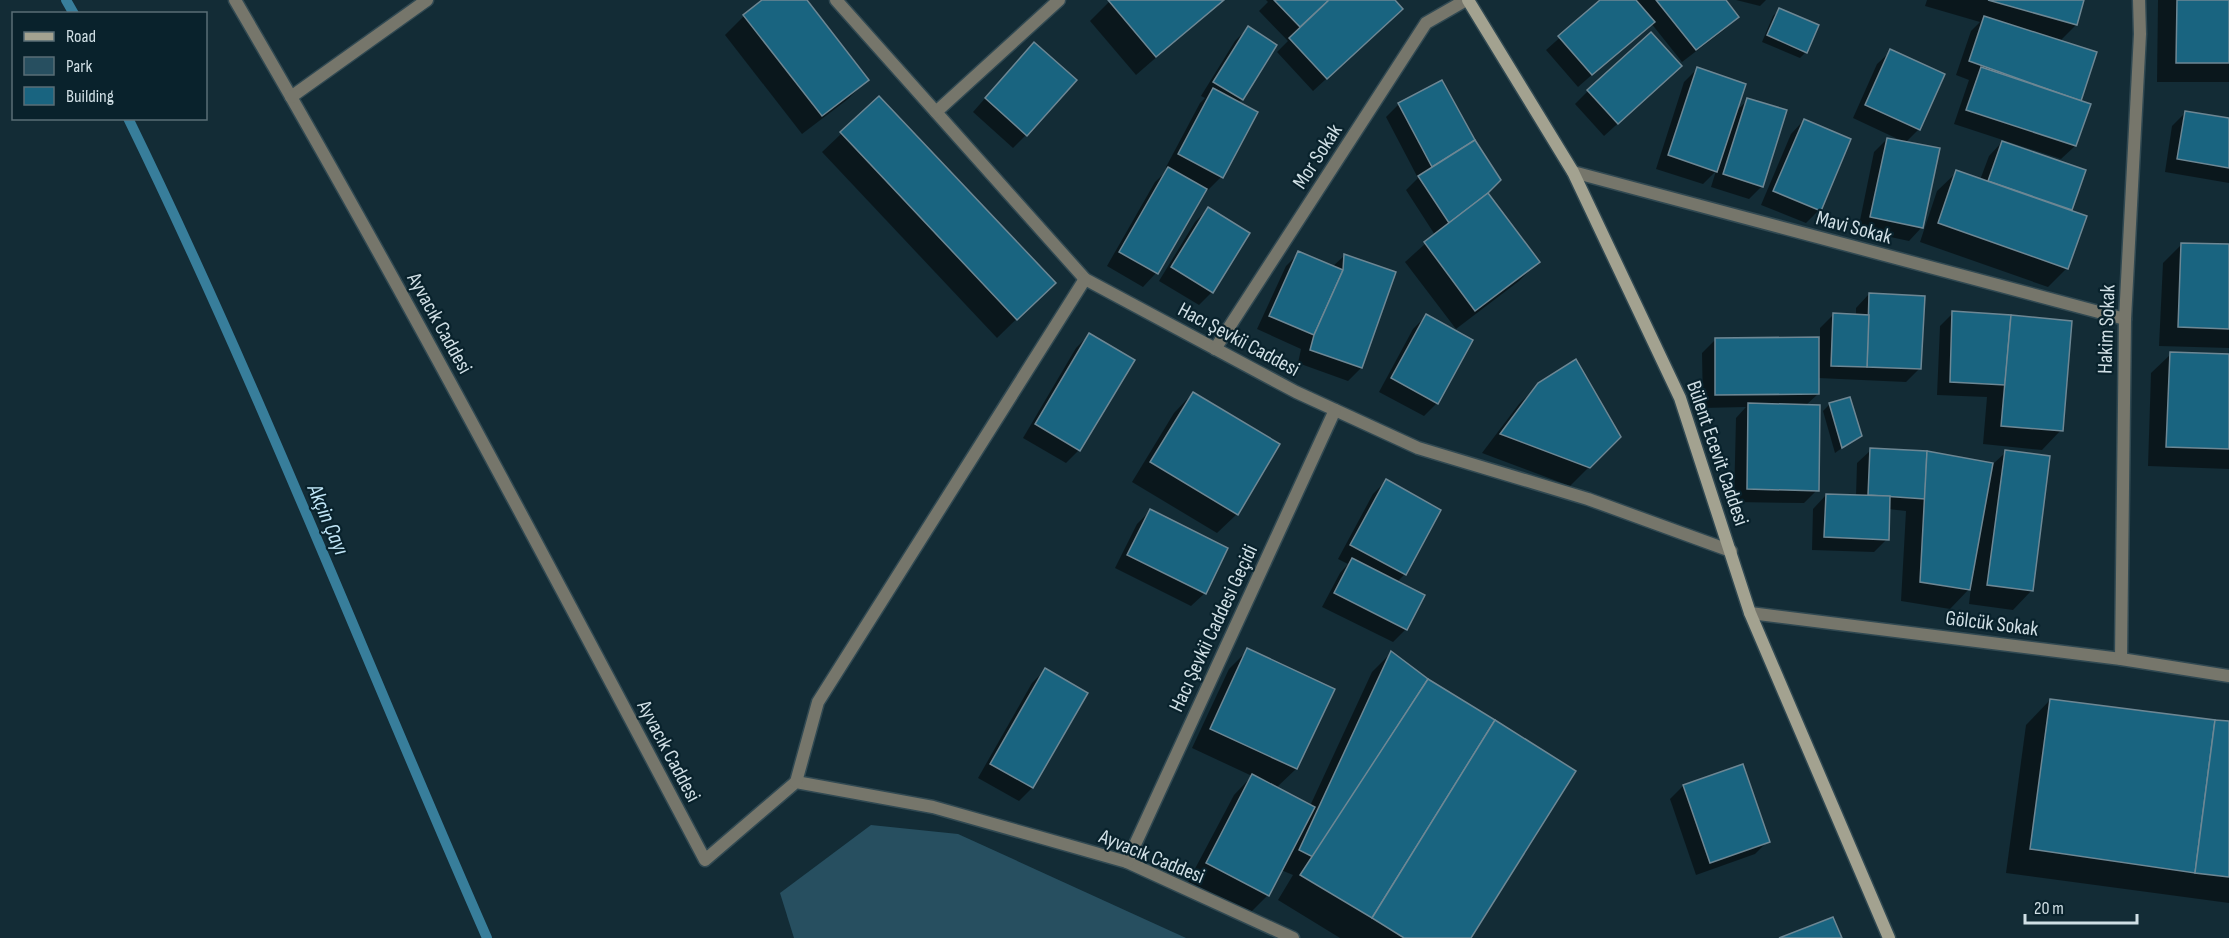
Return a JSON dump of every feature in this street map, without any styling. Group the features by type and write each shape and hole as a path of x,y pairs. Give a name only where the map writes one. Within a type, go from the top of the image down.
{"main road":[{"name":"Bülent Ecevit Caddesi","path":"1467,0 1573,172 1680,398 1750,613 1889,938"}],"street":[{"path":"235,0 291,97 427,0"},
{"name":"Hacı Şevkii Caddesi","path":"836,0 1085,279 1296,392 1419,448 1588,499 1731,550"},
{"path":"936,112 1059,0"},
{"name":"Mor Sokak","path":"1215,349 1426,23 1467,0"},
{"name":"Hakim Sokak","path":"2121,658 2125,319 2140,34 2139,0"},
{"name":"Ayvacık Caddesi","path":"291,97 353,204 486,448 705,860 796,782 933,807 1127,862 1293,938"},
{"name":"Mavi Sokak","path":"1573,172 2125,319"},
{"path":"796,782 818,702 1085,279"},
{"name":"Hacı Şevkii Caddesi Geçidi","path":"1127,862 1335,410"},
{"name":"Gölcük Sokak","path":"1750,613 2121,658 2229,676"}],"green space":[{"path":"871,825 958,834 1186,938 794,938 780,893"}],"building":[{"path":"762,0 807,0 869,80 822,116 743,15"},
{"path":"1108,0 1224,0 1156,57"},
{"path":"1274,0 1329,0 1300,27"},
{"path":"1329,0 1395,0 1403,9 1327,79 1289,38"},
{"path":"1600,0 1636,0 1655,22 1592,75 1558,36"},
{"path":"1656,0 1726,0 1739,17 1696,50"},
{"path":"1988,0 2084,0 2077,25"},
{"path":"2177,0 2229,0 2229,63 2176,63"},
{"path":"1779,8 1819,25 1807,53 1767,35"},
{"path":"1984,16 2097,52 2081,101 1969,61"},
{"path":"1248,26 1277,45 1243,100 1213,82"},
{"path":"1651,32 1682,66 1618,124 1587,90"},
{"path":"1034,42 1077,80 1027,136 985,98"},
{"path":"1890,49 1945,74 1920,130 1865,105"},
{"path":"1697,67 1746,84 1717,172 1668,155"},
{"path":"1981,67 2091,104 2076,146 1966,110"},
{"path":"1442,80 1475,140 1432,167 1398,103"},
{"path":"1213,88 1258,112 1223,178 1178,154"},
{"path":"879,96 1056,283 1017,320 840,132"},
{"path":"1747,98 1787,110 1763,187 1723,174"},
{"path":"2185,111 2229,118 2229,168 2177,159"},
{"path":"1804,119 1851,139 1821,211 1773,191"},
{"path":"1887,138 1940,148 1923,228 1870,217"},
{"path":"1475,140 1501,180 1449,223 1418,176"},
{"path":"2002,141 2086,170 2072,210 1988,181"},
{"path":"1168,167 1207,189 1158,274 1119,252"},
{"path":"1956,170 2087,216 2068,269 1938,223"},
{"path":"1488,193 1540,262 1475,311 1424,242"},
{"path":"1208,207 1250,233 1213,293 1171,267"},
{"path":"2181,243 2229,244 2229,329 2178,327"},
{"path":"1298,251 1343,270 1314,335 1269,316"},
{"path":"1344,254 1396,272 1362,368 1310,350 1314,335 1343,270"},
{"path":"1869,293 1925,296 1921,369 1867,367"},
{"path":"1952,311 2011,315 2005,385 1950,382"},
{"path":"1833,313 1869,315 1867,367 1831,366"},
{"path":"1426,314 1473,340 1438,404 1391,378"},
{"path":"2011,315 2072,321 2063,431 2001,426"},
{"path":"1089,333 1135,360 1080,451 1035,424"},
{"path":"1819,337 1819,394 1715,395 1715,338"},
{"path":"2170,352 2229,354 2229,449 2166,447"},
{"path":"1576,359 1621,437 1590,468 1500,434 1538,383"},
{"path":"1193,392 1280,444 1238,515 1150,462"},
{"path":"1850,397 1862,436 1842,448 1829,403"},
{"path":"1748,403 1820,405 1819,491 1747,489"},
{"path":"1870,448 1927,451 1925,499 1868,495"},
{"path":"2005,450 2050,456 2033,591 1987,585"},
{"path":"1927,451 1993,463 1970,590 1920,582"},
{"path":"1386,479 1441,510 1406,575 1350,545"},
{"path":"1826,494 1890,496 1889,540 1824,537"},
{"path":"1150,509 1228,548 1206,594 1127,555"},
{"path":"1352,558 1425,595 1407,630 1334,593"},
{"path":"1247,648 1335,689 1297,769 1210,729"},
{"path":"1391,651 1428,679 1313,857 1299,850"},
{"path":"1045,668 1088,693 1033,788 990,764"},
{"path":"1428,679 1495,720 1372,918 1300,875"},
{"path":"2050,699 2215,720 2195,873 2030,849"},
{"path":"1495,720 1576,771 1471,938 1404,938 1372,918"},
{"path":"2215,720 2229,721 2229,877 2195,873"},
{"path":"1743,764 1770,842 1710,863 1683,785"},
{"path":"1252,774 1315,807 1269,896 1206,863"},
{"path":"1833,917 1842,938 1779,938"}],"waterway":[{"name":"Akçin Çayı","path":"66,0 73,12"},
{"name":"Akçin Çayı","path":"129,120 268,423 487,938"}]}
